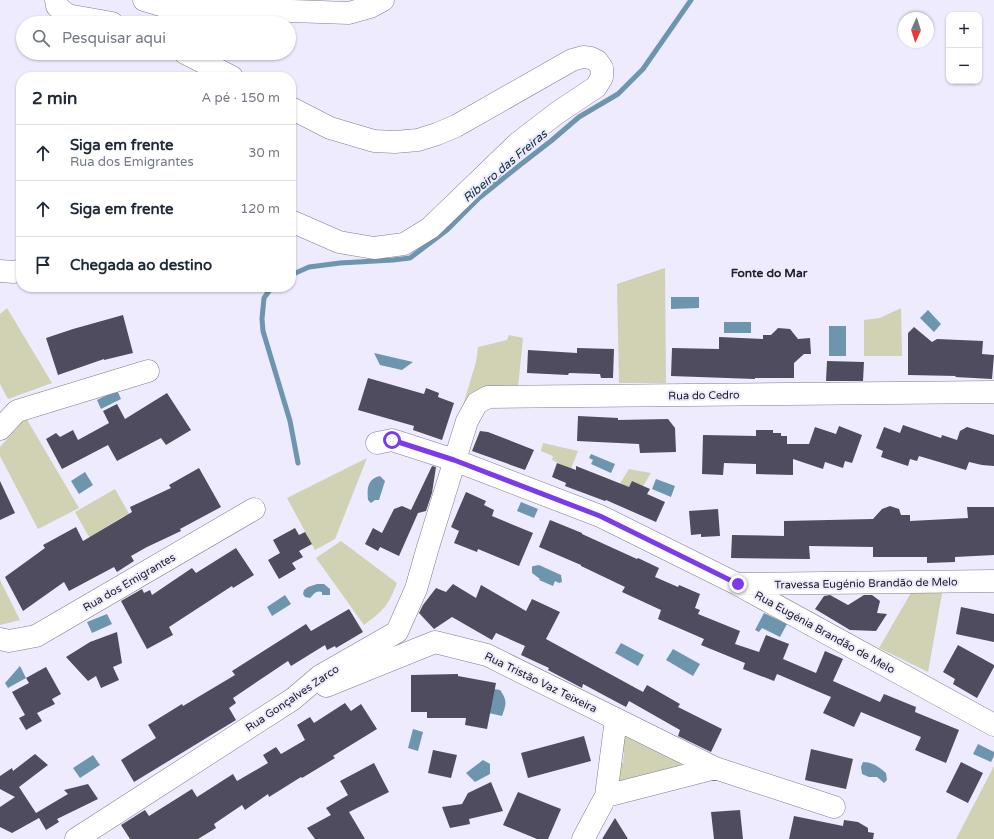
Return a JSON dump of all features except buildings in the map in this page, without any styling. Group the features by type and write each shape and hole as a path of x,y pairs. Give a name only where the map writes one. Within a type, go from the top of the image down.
{"street":[{"path":"56,0 57,6 67,16"},
{"path":"144,0 177,10 236,9 349,13 370,7 382,0"},
{"path":"296,111 330,128 374,141 395,142 418,140 438,134 456,126 572,60 583,57 591,58 602,68 602,77 596,87 557,113 518,143 430,228 404,244 374,248 338,242 296,223"},
{"path":"199,60 222,72"},
{"path":"0,271 16,271"},
{"path":"0,429 17,411 148,372"},
{"name":"Rua do Cedro","path":"454,460 467,421 477,403 488,397 994,392"},
{"path":"377,443 392,440 454,460"},
{"name":"Rua Eugénia Brandão de Melo","path":"454,460 600,516 738,584 994,725"},
{"name":"Rua Gonçalves Zarco","path":"76,839 293,699 320,676 397,632 416,589 454,460"},
{"name":"Rua dos Emigrantes","path":"0,639 9,641 36,636 254,509"},
{"name":"Travessa Eugénio Brandão de Melo","path":"738,584 994,581"},
{"name":"Rua Tristão Vaz Teixeira","path":"293,699 435,642 487,655 716,768 834,807"},
{"path":"583,839 606,796 616,719"},
{"path":"606,796 716,768"}],"green space":[{"path":"665,268 666,383 619,383 617,284"},
{"path":"7,308 52,383 8,399 0,384 0,314"},
{"path":"901,308 902,356 864,356 864,320 880,318"},
{"path":"509,335 523,338 518,387 461,412 476,362 478,347 507,340"},
{"path":"26,418 79,508 38,529 0,456 0,447"},
{"path":"543,443 578,451 571,469 552,460 553,456 541,451"},
{"path":"367,458 335,539 315,550 287,498"},
{"path":"629,469 651,473 643,486 632,481 628,490 619,485"},
{"path":"115,489 137,528 133,530 124,516 95,534 103,548 97,551 75,512"},
{"path":"341,541 397,583 385,607 364,625 316,558"},
{"path":"0,580 20,620 0,625"},
{"path":"916,584 943,588 928,672 879,648"},
{"path":"626,734 685,764 622,782 618,781 619,763 623,763 624,752 620,751 622,736"},
{"path":"994,766 994,839 956,839"}],"water":[{"path":"671,297 699,297 699,308 671,309"},
{"path":"928,310 941,324 934,332 920,318"},
{"path":"724,322 751,322 751,333 724,333"},
{"path":"829,326 846,326 846,356 829,356"},
{"path":"374,353 413,362 402,370 380,365"},
{"path":"117,390 121,399 101,409 97,400"},
{"path":"591,454 615,464 611,473 591,464 593,460 589,458"},
{"path":"85,472 93,485 79,494 71,481"},
{"path":"380,476 385,481 379,500 375,500 371,503 368,500 370,482 372,479"},
{"path":"656,479 675,486 671,497 652,489"},
{"path":"521,502 538,509 534,518 517,511"},
{"path":"539,565 561,575 562,582 559,583 555,581 553,586 539,580 540,579 532,573 532,567"},
{"path":"317,584 324,584 330,589 330,595 322,595 322,592 318,592 310,598 305,597 303,594 304,590"},
{"path":"285,595 291,604 272,616 267,607"},
{"path":"764,613 787,624 780,637 762,628 759,632 755,630"},
{"path":"107,614 112,624 92,633 87,622"},
{"path":"621,643 644,655 638,666 615,653"},
{"path":"673,649 700,664 693,676 666,660"},
{"path":"20,666 26,678 8,688 5,683"},
{"path":"494,689 500,690 505,700 502,716 480,711"},
{"path":"413,729 423,732 418,751 408,748"},
{"path":"978,744 994,752 991,762 973,754"},
{"path":"93,755 100,765 80,778 73,768"},
{"path":"483,760 490,764 490,774 475,782 466,773"},
{"path":"863,762 873,764 881,769 886,773 887,780 884,783 877,777 869,777 862,774 861,767"}],"waterway":[{"name":"Ribeiro das Freiras","path":"296,273 309,267 340,263 410,258 447,230 479,198 579,117 618,94 643,69 691,0"},
{"name":"Ribeiro das Freiras","path":"268,292 264,298 262,319 263,331 290,421 298,463"}],"district":[{"name":"Fonte do Mar","path":"769,273"}],"route":[{"path":"392,440 454,460 600,516 738,584"}]}
